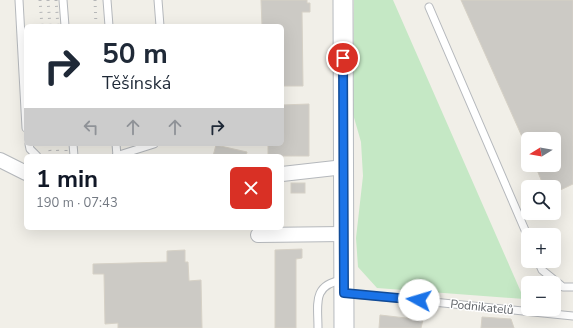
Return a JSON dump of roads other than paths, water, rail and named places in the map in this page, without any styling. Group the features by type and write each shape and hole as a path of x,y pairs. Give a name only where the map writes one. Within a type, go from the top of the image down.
{"main road":[{"path":"343,0 344,328"}],"street":[{"path":"0,160 24,172"},
{"path":"284,174 344,167"},
{"path":"258,235 344,234"}],"lane":[{"path":"19,0 24,91"},
{"path":"63,0 65,24"},
{"path":"107,0 109,24"},
{"path":"158,0 160,24"},
{"path":"429,7 524,228"},
{"path":"29,146 30,149 36,154"},
{"path":"122,154 148,146"},
{"path":"541,268 563,287 573,287"},
{"path":"318,328 317,296 325,286 330,283 344,286"},
{"name":"Podnikatelů","path":"344,286 573,316"}],"railway":[{"path":"40,0 42,24"},
{"path":"48,0 50,24"},
{"path":"56,0 58,24"},
{"path":"95,0 96,24"},
{"path":"49,146 50,151"},
{"path":"57,146 58,154"},
{"path":"66,146 66,154"}]}
